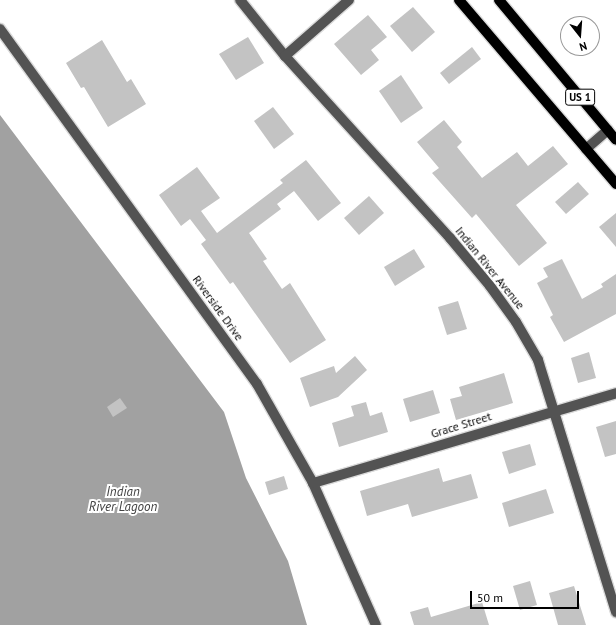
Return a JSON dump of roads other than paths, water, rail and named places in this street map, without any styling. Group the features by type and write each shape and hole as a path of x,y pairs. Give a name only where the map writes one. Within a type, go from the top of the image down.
{"main road":[{"name":"US 1","path":"459,0 616,184"},
{"name":"US 1","path":"499,0 616,140"}],"street":[{"name":"Indian River Avenue","path":"240,0 285,56 490,286 516,322 538,360 616,612"},
{"path":"285,56 349,0"},
{"name":"Riverside Drive","path":"0,29 257,384 313,483 376,625"},
{"path":"586,149 608,130"},
{"name":"Grace Street","path":"313,483 554,410 616,393"}],"water":[{"name":"Indian River Lagoon","path":"0,115 224,412 246,478 288,561 307,625 0,625"}]}
